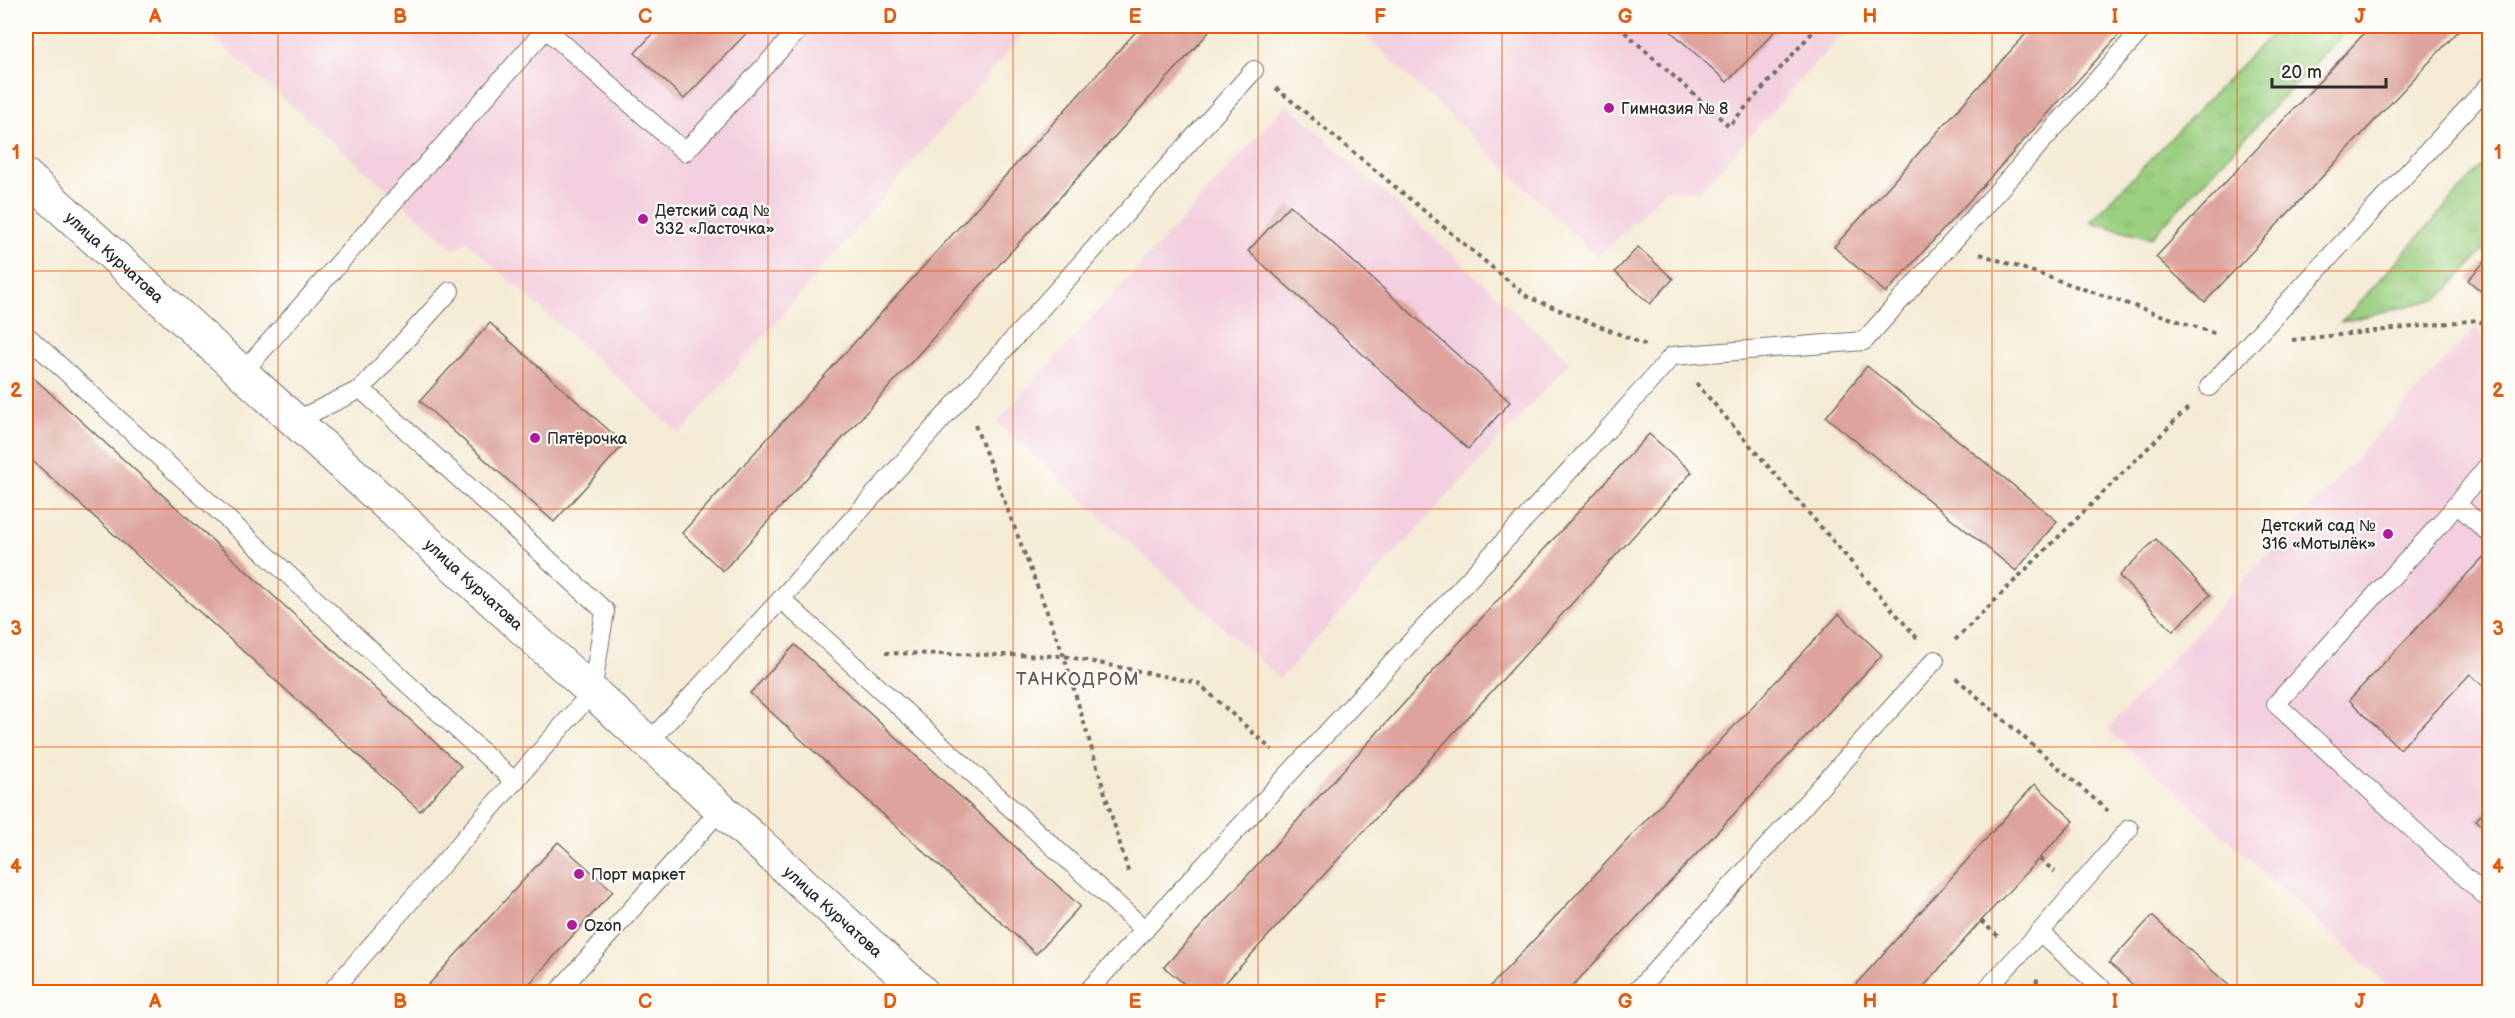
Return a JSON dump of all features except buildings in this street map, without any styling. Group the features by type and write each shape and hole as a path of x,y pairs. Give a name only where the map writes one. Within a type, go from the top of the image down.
{"street":[{"name":"улица Курчатова","path":"26,176 922,993"}],"lane":[{"path":"242,373 544,27 685,152 802,26"},
{"path":"1087,993 1600,438 1672,356 1864,341 2145,26"},
{"path":"648,743 781,599 1254,70"},
{"path":"2209,387 2490,84"},
{"path":"295,421 361,389 450,291"},
{"path":"26,335 515,782"},
{"path":"331,993 592,692 605,610 361,389"},
{"path":"2490,463 2457,504 2276,704 2490,900"},
{"path":"2457,504 2490,534"},
{"path":"781,599 1145,930"},
{"path":"1636,993 1935,660"},
{"path":"558,993 721,809"},
{"path":"1984,993 2129,829"},
{"path":"2040,932 2106,993"}],"path":[{"path":"1618,26 1729,126 1818,26"},
{"path":"1254,70 1528,297 1672,356 1935,660 2129,829"},
{"path":"1950,244 2248,345 2477,320 2490,327"},
{"path":"1935,660 2209,387"},
{"path":"964,394 1064,656 1145,930"},
{"path":"839,652 1064,656 1197,683 1293,769"},
{"path":"1923,988 1928,993"}],"shaded area":[{"name":"Детский сад № 332 «Ласточка»","path":"200,26 1030,26 680,434 466,241 455,249"},
{"name":"Гимназия № 8","path":"1356,26 1850,26 1700,190 1665,190 1598,257"},
{"path":"1287,104 1570,362 1280,679 997,422"},
{"name":"Детский сад № 316 «Мотылёк»","path":"2476,327 2489,339 2489,992 2395,992 2108,729"}],"green space":[{"path":"2279,26 2350,26 2151,238 2090,222"},
{"path":"2489,158 2489,245 2440,298 2342,322"}],"place":[{"name":"Гимназия № 8","path":"1609,108"},
{"name":"Детский сад № 332 «Ласточка»","path":"643,219"},
{"name":"Пятёрочка","path":"535,438"},
{"name":"Детский сад № 316 «Мотылёк»","path":"2388,534"},
{"name":"Порт маркет","path":"579,874"},
{"name":"Ozon","path":"572,925"}],"district":[{"name":"ТАНКОДРОМ","path":"1078,679"}]}
